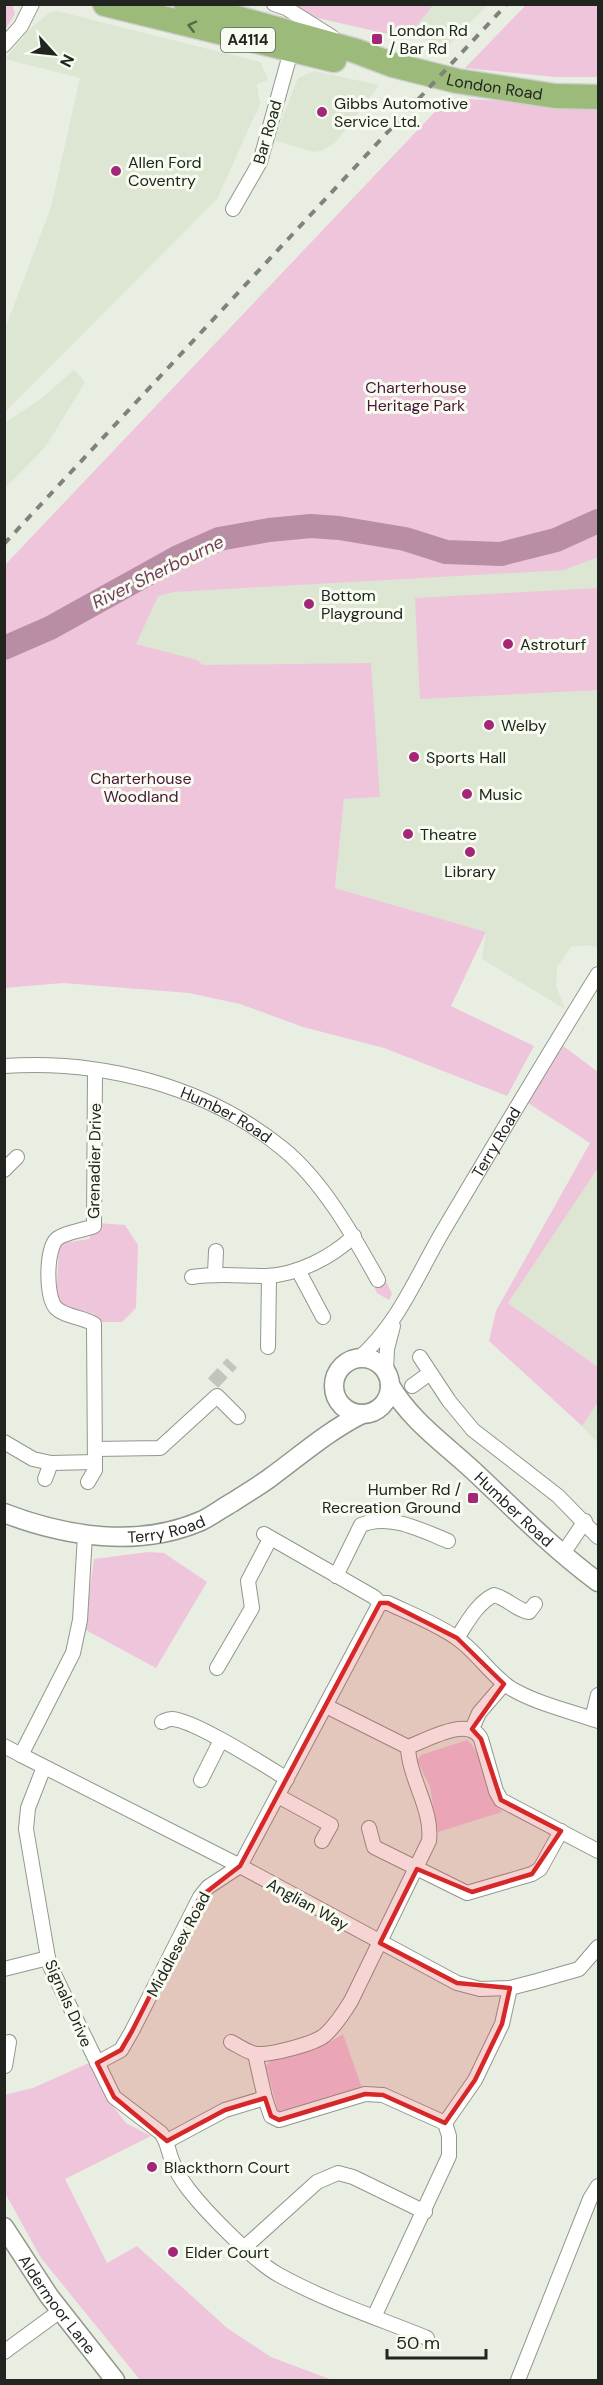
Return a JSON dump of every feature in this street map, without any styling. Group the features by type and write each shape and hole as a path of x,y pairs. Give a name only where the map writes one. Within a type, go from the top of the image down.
{"highway":[{"name":"London Road","path":"105,4 351,64 393,65"},
{"name":"London Road","path":"186,4 356,51 393,65 458,81 555,96 598,97"}],"main road":[{"path":"358,1359 376,1362 388,1378 386,1401 369,1412 348,1410 337,1397 334,1388 336,1376 344,1365 358,1359"},
{"name":"Humber Road","path":"388,1378 404,1405 438,1440 562,1555 598,1582"},
{"name":"Terry Road","path":"309,1447 328,1422 337,1397"},
{"name":"Humber Road","path":"369,1412 394,1414 438,1440"},
{"name":"Terry Road","path":"4,1513 51,1529 85,1535 159,1534 203,1520 270,1479 309,1447 369,1412"},
{"name":"Aldermoor Lane","path":"4,2227 60,2311 115,2380"}],"street":[{"path":"4,45 21,26 32,4"},
{"name":"London Road","path":"274,4 286,8 356,51"},
{"name":"Bar Road","path":"233,208 257,169 262,156 273,109 291,51"},
{"name":"Terry Road","path":"358,1359 383,1335 398,1313 488,1155 597,981"},
{"name":"Humber Road","path":"4,1066 69,1066 147,1080 233,1113 284,1148 314,1181 354,1236 378,1280"},
{"name":"Grenadier Drive","path":"88,1482 94,1470 95,1455 94,1324 86,1318 58,1310 52,1303 49,1275 51,1247 57,1239 94,1226 95,1070"},
{"path":"4,1170 17,1156"},
{"path":"192,1277 215,1274 269,1276 298,1270 342,1248 354,1236"},
{"path":"215,1274 216,1251"},
{"path":"298,1270 323,1317"},
{"path":"268,1347 269,1276"},
{"name":"Terry Road","path":"388,1378 388,1342 398,1313"},
{"name":"Humber Road","path":"420,1357 473,1430 558,1496 585,1521 598,1537"},
{"path":"412,1386 430,1373"},
{"path":"4,1442 33,1459 51,1463 95,1455 160,1448 215,1390 238,1416"},
{"path":"45,1479 51,1463"},
{"path":"336,1576 361,1525 371,1521 413,1526 448,1541"},
{"name":"Humber Road","path":"562,1555 585,1521"},
{"path":"21,1755 73,1653 80,1620 85,1535"},
{"path":"217,1668 252,1608 248,1581 267,1537 374,1597 380,1603 388,1603 457,1638 504,1684 525,1696 595,1720 598,1695"},
{"path":"457,1638 487,1598 494,1595 529,1612 535,1604"},
{"name":"Middlesex Road","path":"97,2063 121,2050 200,1896 208,1887 240,1866 380,1603"},
{"path":"471,1729 479,1713 504,1684"},
{"path":"326,1706 408,1747 460,1727 471,1729 479,1734 496,1791 501,1800 598,1851"},
{"path":"162,1722 171,1719 188,1723 287,1779"},
{"path":"201,1780 221,1740"},
{"name":"Anglian Way","path":"5,1747 240,1866 457,1983 480,1989 510,1988 579,1969 598,1947"},
{"path":"231,2042 255,2054 292,2048 322,2037 339,2020 351,2001 429,1841 430,1832 409,1760 408,1747"},
{"name":"Signals Drive","path":"44,1767 28,1808 26,1829 48,1958 114,2097 161,2133 167,2141 172,2159 188,2188 245,2247 280,2276 427,2338"},
{"path":"278,1796 331,1825 322,1841"},
{"path":"369,1828 374,1847 460,1891 472,1892 532,1874 540,1869 561,1831"},
{"path":"4,1969 48,1958"},
{"path":"445,2123 475,2080 493,2043 502,2024 510,1988"},
{"path":"5,2066 10,2040"},
{"path":"255,2054 271,2116 279,2120 365,2094 383,2095 445,2123 449,2136 449,2156 425,2212 374,2317"},
{"path":"167,2141 225,2110 265,2098"},
{"path":"245,2247 317,2182 338,2173 425,2212"},
{"path":"518,2380 598,2186"},
{"path":"4,2352 60,2311"}],"highlighted area":[{"path":"380,1603 388,1603 457,1638 504,1684 472,1729 481,1739 501,1800 561,1831 532,1874 472,1892 417,1869 380,1943 457,1983 510,1988 502,2024 475,2080 445,2123 383,2095 365,2094 279,2120 271,2116 265,2098 225,2110 167,2141 114,2097 97,2063 121,2050 200,1897 240,1866"}],"shaded area":[{"path":"433,5 487,5 439,56 431,43 415,34 409,36"},
{"path":"57,11 260,62 268,80 257,84 260,104 217,199 5,412 5,329 51,207 80,78 5,59 28,31 49,13"},
{"name":"Gibbs Automotive Service Ltd.","path":"314,71 379,85 335,143 321,151 313,152 274,140 298,78"},
{"path":"74,370 85,382 46,446 5,488 5,423 42,398"},
{"path":"598,544 598,947 588,945 571,947 557,967 556,986 565,1009 482,959 486,932 335,888 344,799 380,797 239,693 131,654 139,601 186,582"},
{"path":"598,1168 598,1367 508,1303"},
{"path":"598,1402 598,1443 582,1426"}],"green space":[{"path":"5,4 12,5 15,14 5,30"},
{"path":"260,5 433,5 409,36 401,37"},
{"path":"526,5 598,5 598,77 555,77 465,68"},
{"name":"Charterhouse Heritage Park","path":"448,98 598,106 598,557 564,570 174,592 158,596 136,644 197,660 203,665 371,663 380,797 344,799 335,888 486,932 451,1006 534,1046 507,1096 384,1048 303,1027 240,1004 189,993 63,983 5,988 4,566"},
{"name":"Astroturf","path":"598,588 598,690 420,699 415,598"},
{"path":"562,1045 598,1072 598,1168 508,1303 598,1367 598,1402 582,1426 489,1341 496,1311 590,1143 528,1103"},
{"path":"96,1223 125,1225 138,1245 136,1308 122,1322 97,1322 95,1314 64,1307 56,1300 59,1246 62,1243 89,1239"},
{"path":"385,1279 392,1294 389,1300 377,1293 374,1286"},
{"path":"148,1552 164,1553 207,1582 156,1668 84,1629 94,1559"},
{"path":"467,1740 479,1755 496,1804 502,1812 438,1832 430,1787 417,1760 421,1755"},
{"path":"343,2034 362,2088 285,2113 278,2111 266,2066 272,2059 330,2042"},
{"path":"89,2063 115,2109 126,2123 151,2136 65,2179 107,2263 137,2246 227,2328 271,2357 332,2380 140,2380 41,2258 5,2193 4,2095 33,2088"}],"waterway":[{"name":"River Sherbourne","path":"4,648 50,628 178,557 219,539 269,530 311,526 339,528 405,539 446,552 501,554 556,540 598,521"}],"tunnel":[{"path":"213,1383 232,1363"}],"railway":[{"path":"4,544 507,4"}],"place":[{"name":"London Rd / Bar Rd","path":"377,39"},
{"name":"Gibbs Automotive Service Ltd.","path":"322,112"},
{"name":"Allen Ford Coventry","path":"116,171"},
{"name":"Bottom Playground","path":"309,604"},
{"name":"Astroturf","path":"508,644"},
{"name":"Welby","path":"489,725"},
{"name":"Sports Hall","path":"414,757"},
{"name":"Music","path":"467,794"},
{"name":"Theatre","path":"408,834"},
{"name":"Library","path":"470,852"},
{"name":"Humber Rd / Recreation Ground","path":"473,1498"},
{"name":"Blackthorn Court","path":"152,2167"},
{"name":"Elder Court","path":"173,2252"}],"park label":[{"name":"Charterhouse Woodland","path":"141,787"}]}
